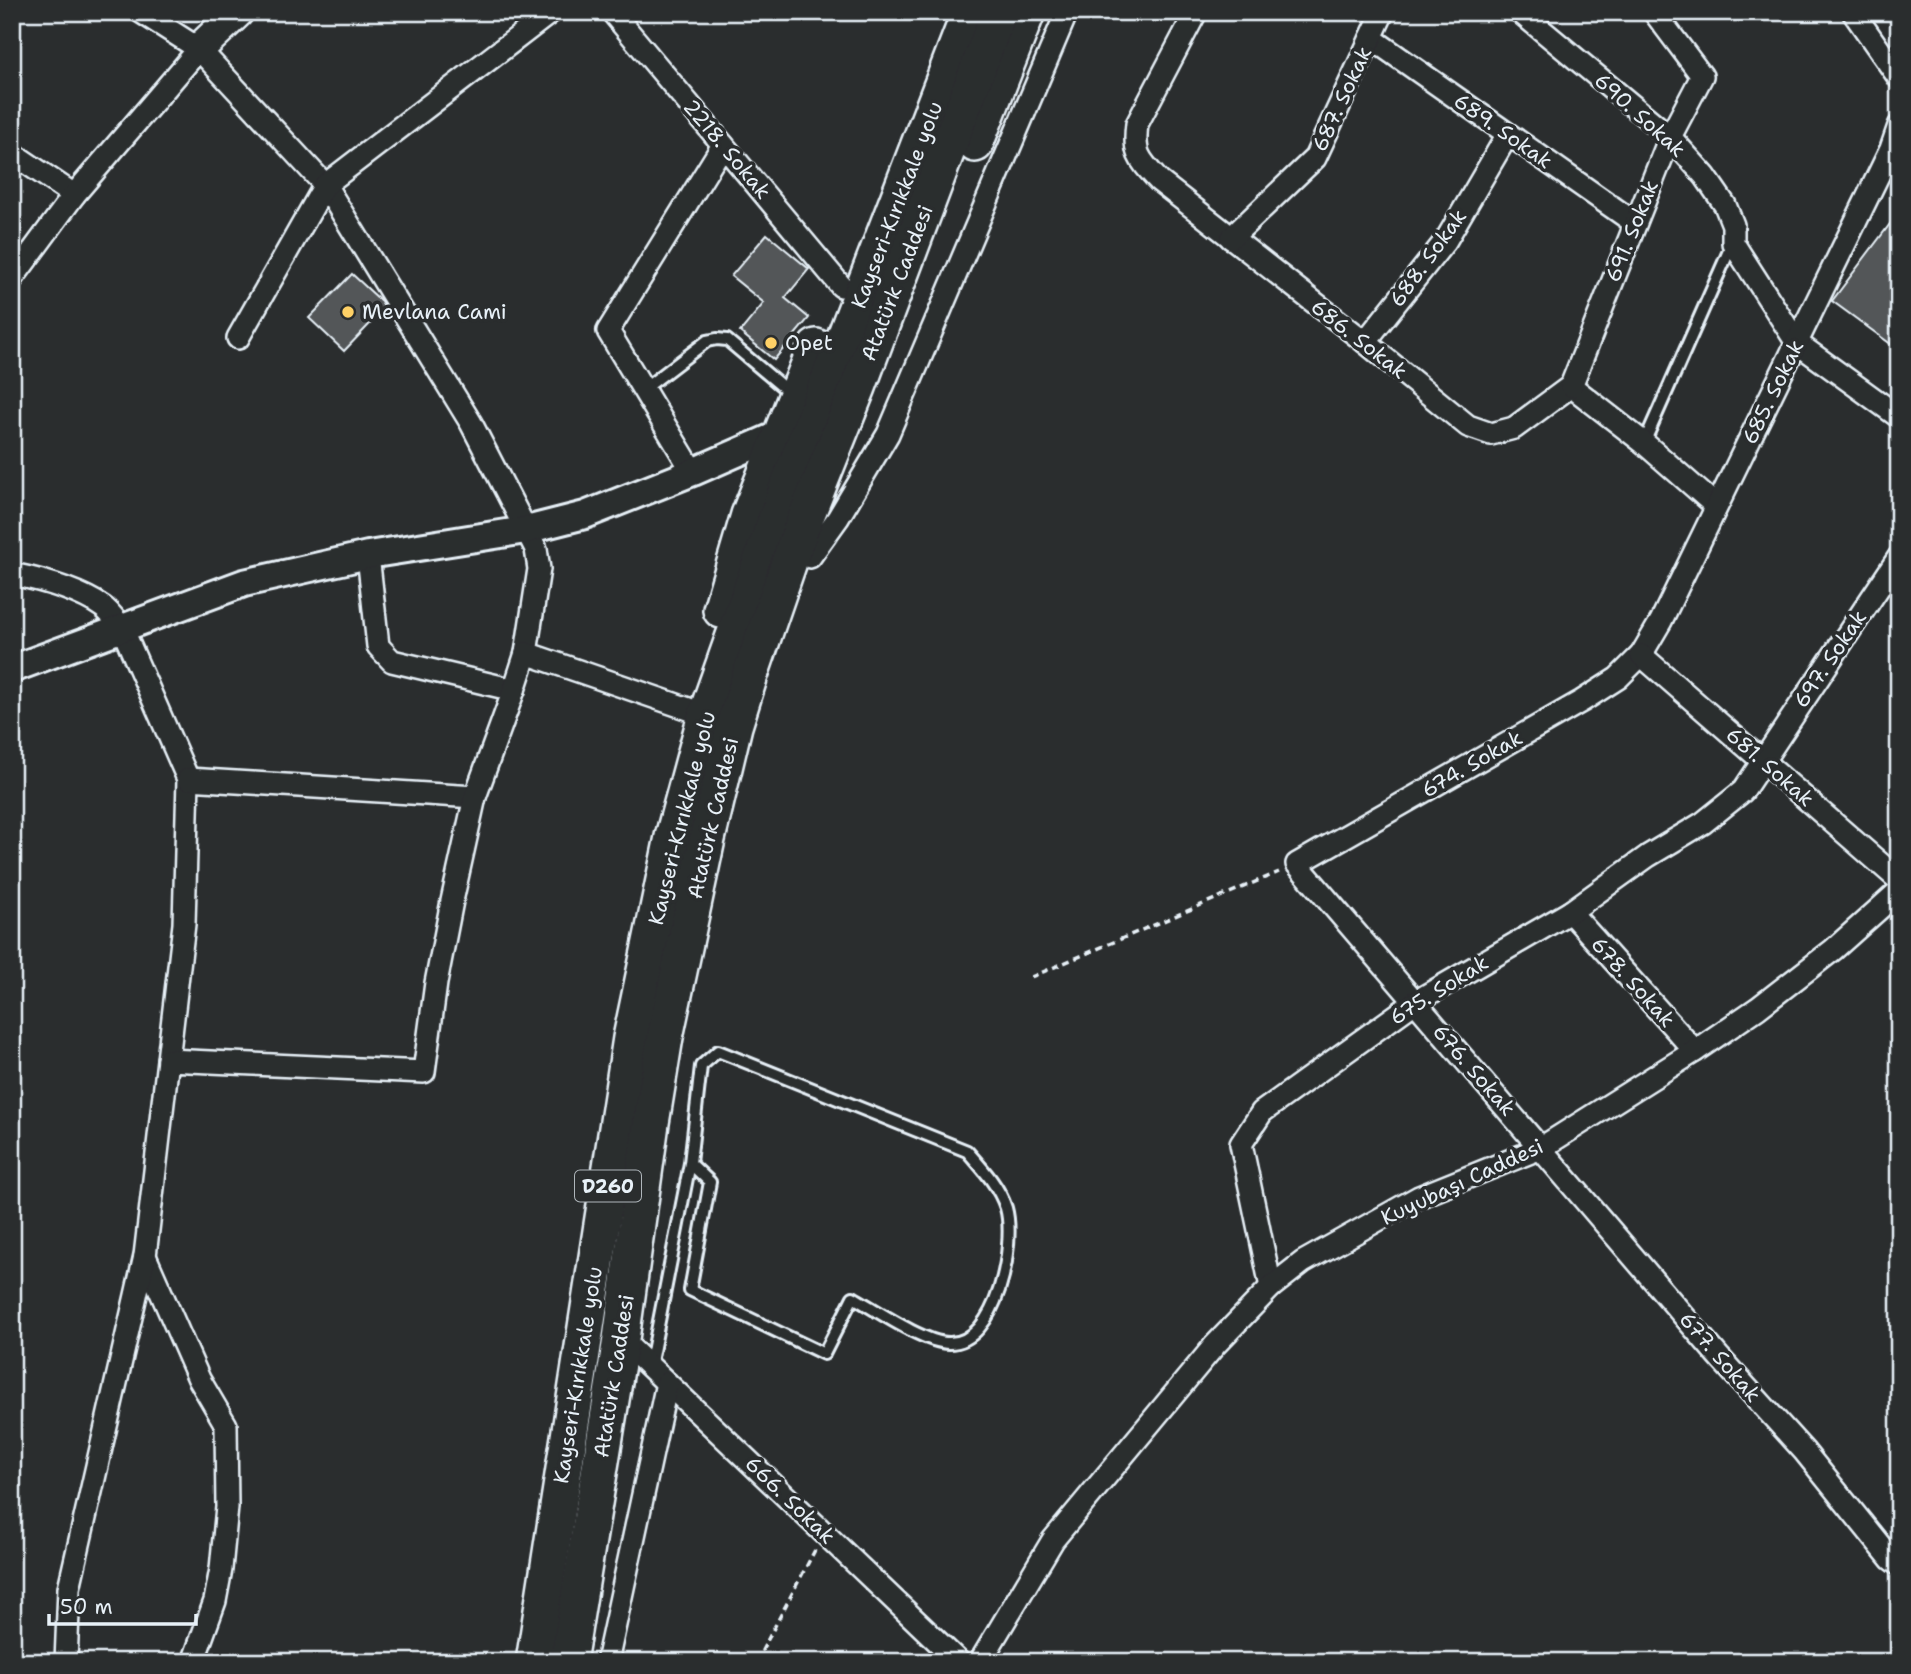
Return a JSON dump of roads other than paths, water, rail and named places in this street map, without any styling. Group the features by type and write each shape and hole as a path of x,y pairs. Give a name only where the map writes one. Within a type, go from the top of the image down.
{"highway":[{"path":"948,12 749,515 703,669 720,721 760,680 1027,12"},
{"name":"Kayseri-Kırıkkale yolu","path":"534,1662 631,1038 673,837 720,721 786,490 970,12"},
{"name":"Atatürk Caddesi","path":"568,1662 621,1339 665,1037 707,839 720,721 750,675 795,544 858,387 999,12"}],"main road":[{"path":"199,49 238,12"}],"street":[{"path":"141,12 199,49 325,185 471,423 536,549 539,569 526,653 475,797 436,983 424,1072 168,1060"},
{"path":"238,338 325,185 551,12"},
{"name":"2218. Sokak","path":"612,12 841,286"},
{"path":"810,557 838,519 888,435 1067,12"},
{"name":"686. Sokak","path":"1196,12 1137,124 1135,142 1141,160 1159,181 1468,426 1491,434 1514,428 1571,386"},
{"name":"687. Sokak","path":"1231,238 1315,158 1383,12"},
{"name":"690. Sokak","path":"1520,12 1671,137 1705,176 1725,205 1733,225 1732,243 1797,343"},
{"name":"691. Sokak","path":"1571,386 1671,137 1702,76 1654,12"},
{"path":"1853,12 1899,78"},
{"name":"689. Sokak","path":"1371,38 1635,223"},
{"path":"12,279 74,195 199,49"},
{"name":"685. Sokak","path":"1641,655 1661,621 1797,343 1891,149 1899,126"},
{"name":"688. Sokak","path":"1365,342 1446,240 1507,134"},
{"path":"693,472 608,331 723,145"},
{"path":"12,153 74,195"},
{"path":"1797,343 1899,418"},
{"path":"1571,386 1644,443 1716,506"},
{"path":"12,669 244,583 368,555 526,530 585,515 780,434"},
{"path":"368,555 378,646 392,661 514,690"},
{"name":"697. Sokak","path":"1762,761 1899,557"},
{"path":"12,574 47,582 105,608 122,628 188,779 184,924 145,1256 69,1588 65,1662"},
{"path":"526,653 720,721"},
{"name":"681. Sokak","path":"1641,655 1899,880"},
{"name":"674. Sokak","path":"1297,864 1582,701 1618,678 1641,655"},
{"name":"675. Sokak","path":"1271,1287 1241,1144 1262,1112 1415,1002 1570,912 1648,856 1703,823 1743,791 1762,761"},
{"path":"188,779 475,797"},
{"name":"676. Sokak","path":"1297,864 1541,1148"},
{"name":"Kuyubaşı Caddesi","path":"980,1662 1053,1540 1215,1345 1271,1287 1303,1262 1419,1197 1541,1148 1695,1051 1758,1008 1822,958 1899,891"},
{"name":"678. Sokak","path":"1570,912 1695,1051"},
{"name":"677. Sokak","path":"1541,1148 1719,1357 1804,1451 1891,1559 1899,1565"},
{"path":"145,1256 198,1379 226,1425 227,1507 221,1569 215,1601 193,1662"},
{"name":"666. Sokak","path":"621,1339 959,1662"},
{"path":"607,1662 667,1383"}],"lane":[{"path":"1644,443 1732,243"},
{"path":"644,389 707,341 717,339 727,340 795,398"},
{"path":"650,1367 690,1163 701,1066 718,1051 967,1151 990,1178 1006,1209 1009,1241 1002,1284 976,1333 962,1341 948,1343 920,1335 853,1297 824,1354 690,1290 710,1182 690,1163"}],"place":[{"name":"Mevlana Cami","path":"348,312"},
{"name":"Opet","path":"771,343"}]}
